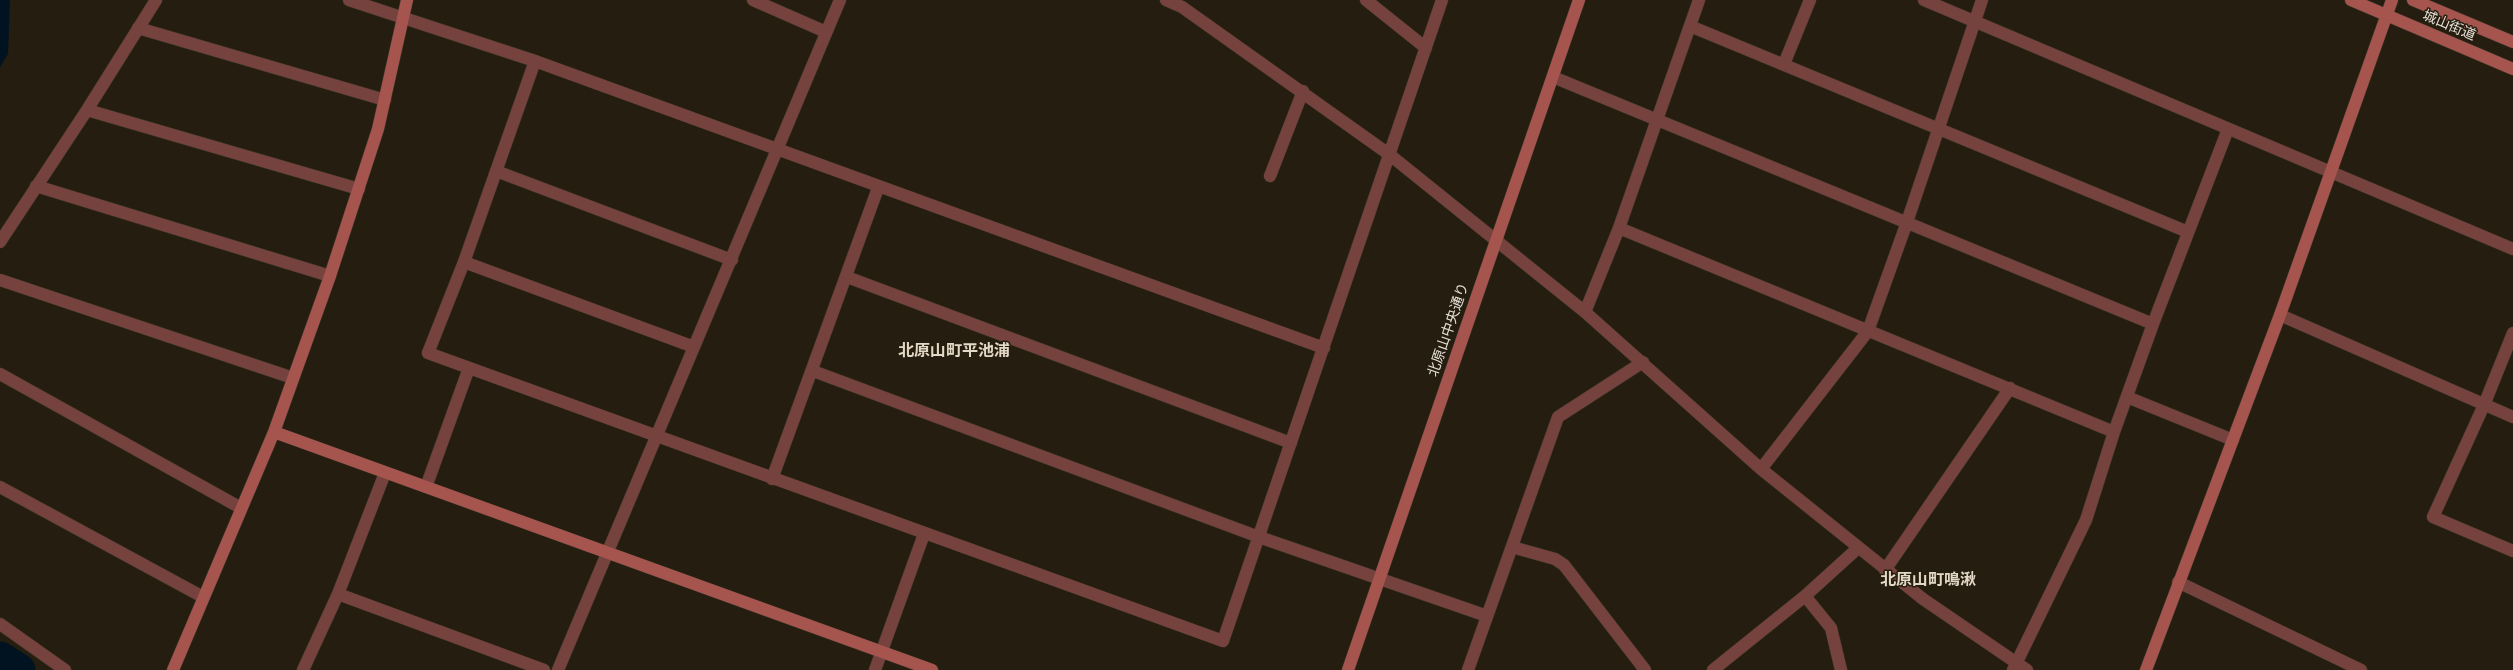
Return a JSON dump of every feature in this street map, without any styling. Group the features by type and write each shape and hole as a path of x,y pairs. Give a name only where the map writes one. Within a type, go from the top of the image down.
{"street":[{"path":"0,242 87,110 156,0"},
{"path":"348,0 404,17 535,61 878,188 1087,260 1324,348"},
{"path":"172,670 274,432 330,276 359,189 385,100 407,0"},
{"path":"753,0 826,32"},
{"path":"558,670 732,260 840,0"},
{"path":"1166,0 1184,4 1390,155 1585,312 1643,362 1761,469 1885,570 2015,666 2027,670"},
{"path":"1366,0 1426,48"},
{"path":"535,61 464,262 428,353 658,435 772,479 924,534 1224,641 1442,0"},
{"name":"北原山中央通り","path":"1348,670 1579,0"},
{"path":"1585,312 1619,228 1699,0"},
{"path":"1784,64 1810,0"},
{"path":"1924,0 2228,129 2332,171 2513,249"},
{"path":"1761,469 1868,331 1907,222 1937,128 1982,0"},
{"name":"城山街道","path":"2351,0 2513,69"},
{"path":"2146,670 2280,315 2392,0"},
{"name":"城山街道","path":"2413,0 2513,42"},
{"path":"1690,26 2188,232"},
{"path":"138,28 385,100"},
{"path":"1553,77 2153,324"},
{"path":"1270,176 1303,91"},
{"path":"87,110 359,189"},
{"path":"2015,666 2086,520 2126,397 2228,129"},
{"path":"496,171 732,260"},
{"path":"36,186 330,276"},
{"path":"772,479 813,371 878,188"},
{"path":"1619,228 2114,432"},
{"path":"464,262 694,347"},
{"path":"847,277 1291,443"},
{"path":"0,280 293,378"},
{"path":"2280,315 2513,417"},
{"path":"2513,333 2484,405 2433,517 2513,551"},
{"path":"1468,670 1558,417 1643,362"},
{"path":"426,487 469,368"},
{"path":"813,371 1259,537 1487,616"},
{"path":"0,374 242,508"},
{"path":"1885,570 2010,388"},
{"path":"2126,397 2232,440"},
{"path":"274,432 385,473 608,551 932,670"},
{"path":"303,670 338,594 385,473"},
{"path":"0,487 204,597"},
{"path":"875,670 924,534"},
{"path":"1512,547 1555,559 1564,565 1645,670"},
{"path":"1713,670 1805,596 1858,548"},
{"path":"2178,582 2361,670"},
{"path":"338,594 544,670"},
{"path":"1805,596 1831,628 1841,670"},
{"path":"0,624 65,670"}],"water":[{"path":"0,0 10,0 8,54 0,67"}],"waterway":[{"path":"0,658 19,670"}],"district":[{"name":"北原山町平池浦","path":"954,352"},
{"name":"北原山町鳴湫","path":"1928,581"}]}
